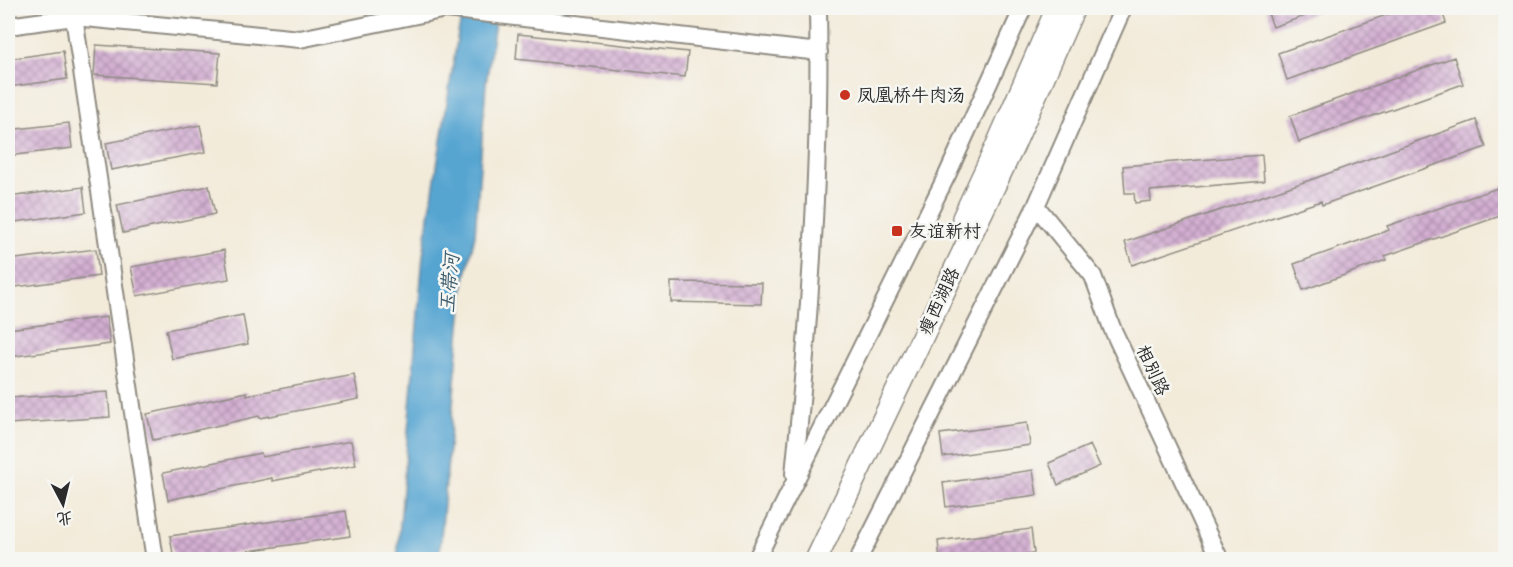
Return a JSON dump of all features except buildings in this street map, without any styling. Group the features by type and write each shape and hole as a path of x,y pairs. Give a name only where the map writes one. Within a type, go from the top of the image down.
{"main road":[{"name":"瘦西湖路","path":"801,560 996,147 1057,8"},
{"name":"瘦西湖路","path":"816,560 1013,147 1074,8"}],"street":[{"path":"793,484 802,398 813,241 819,52 818,8"},
{"path":"756,560 948,173 1023,8"},
{"path":"858,560 1036,206 1123,8"},
{"path":"8,26 74,16 300,39 446,9 819,52"},
{"path":"74,16 155,560"},
{"name":"相别路","path":"1036,206 1093,276 1112,328 1220,560"}],"water":[{"name":"玉带河","path":"464,8 497,8 486,84 475,235 464,283 439,559 397,560 423,255 458,33"}],"place":[{"name":"凤凰桥牛肉汤","path":"845,95"},
{"name":"友谊新村","path":"897,231"}]}
